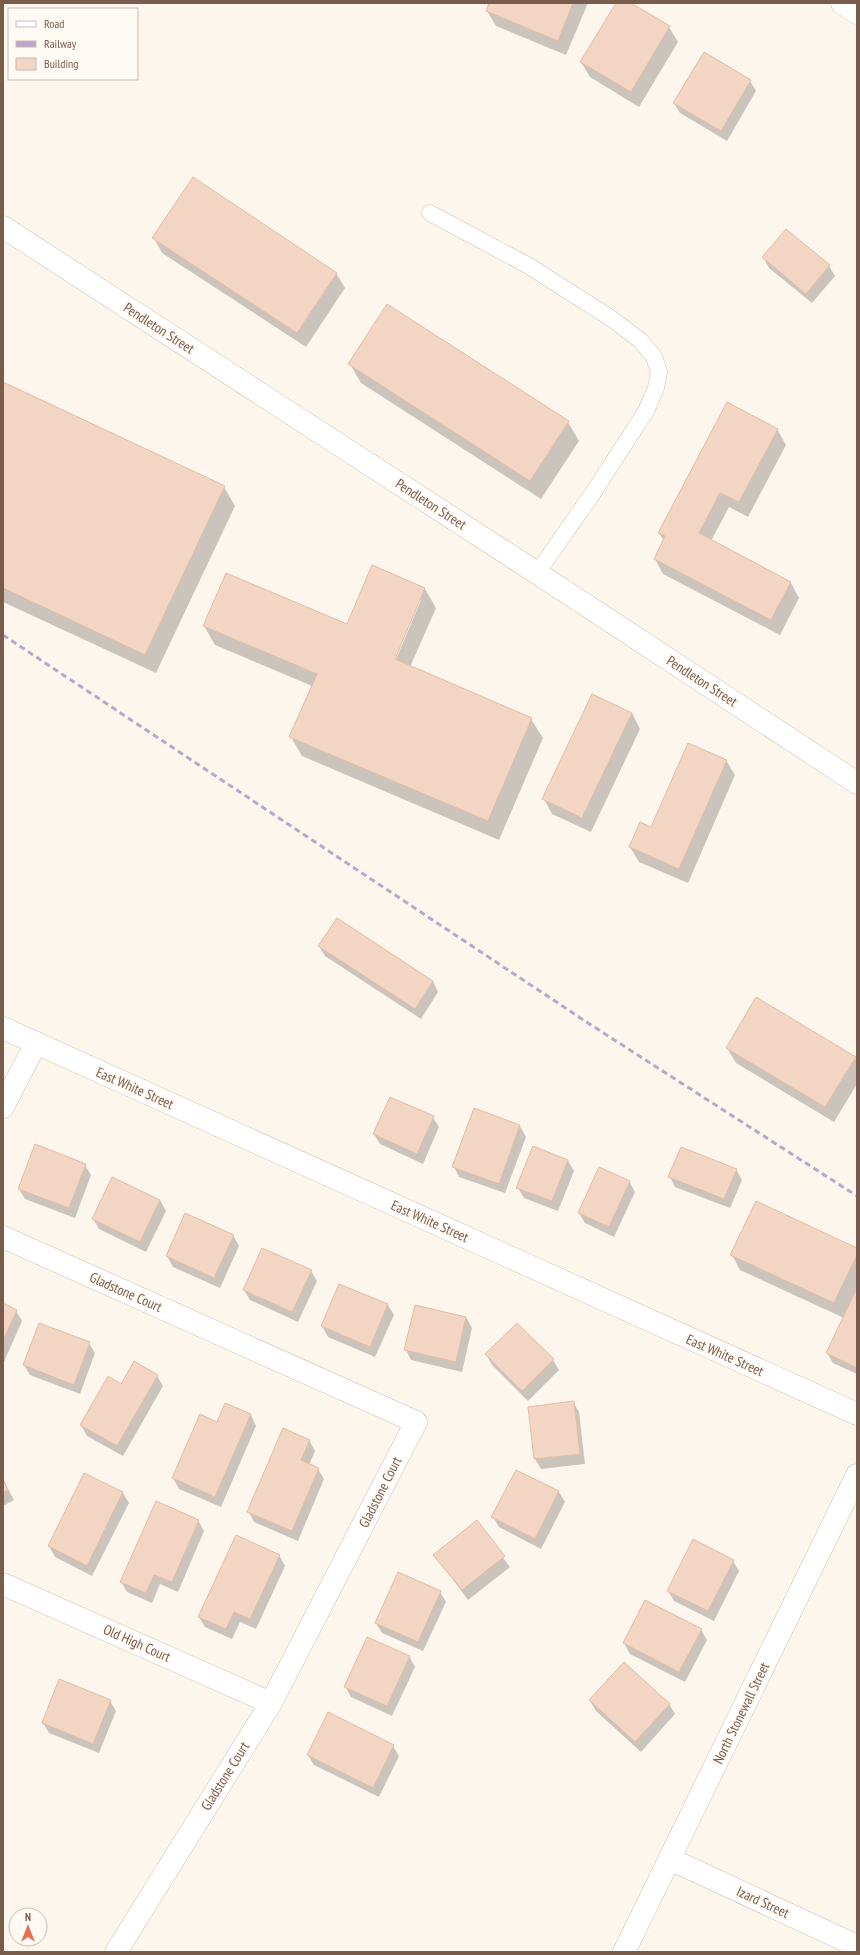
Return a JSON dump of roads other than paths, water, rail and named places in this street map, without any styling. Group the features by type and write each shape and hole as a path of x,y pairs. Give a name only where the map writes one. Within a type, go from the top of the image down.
{"street":[{"path":"842,3 857,13"},
{"name":"Pendleton Street","path":"3,227 537,572 857,783"},
{"name":"East White Street","path":"3,1028 857,1414"},
{"path":"3,1107 36,1043"},
{"name":"Gladstone Court","path":"3,1237 416,1422 271,1702 116,1952"},
{"name":"North Stonewall Street","path":"624,1952 857,1475"},
{"name":"Old High Court","path":"3,1584 271,1702"},
{"name":"Izard Street","path":"670,1859 857,1946"}],"lane":[{"path":"430,213 529,266 612,319 641,341 654,357 659,372 656,388 646,411 593,493 537,572"}],"railway":[{"path":"3,635 588,1023 857,1196"}]}
